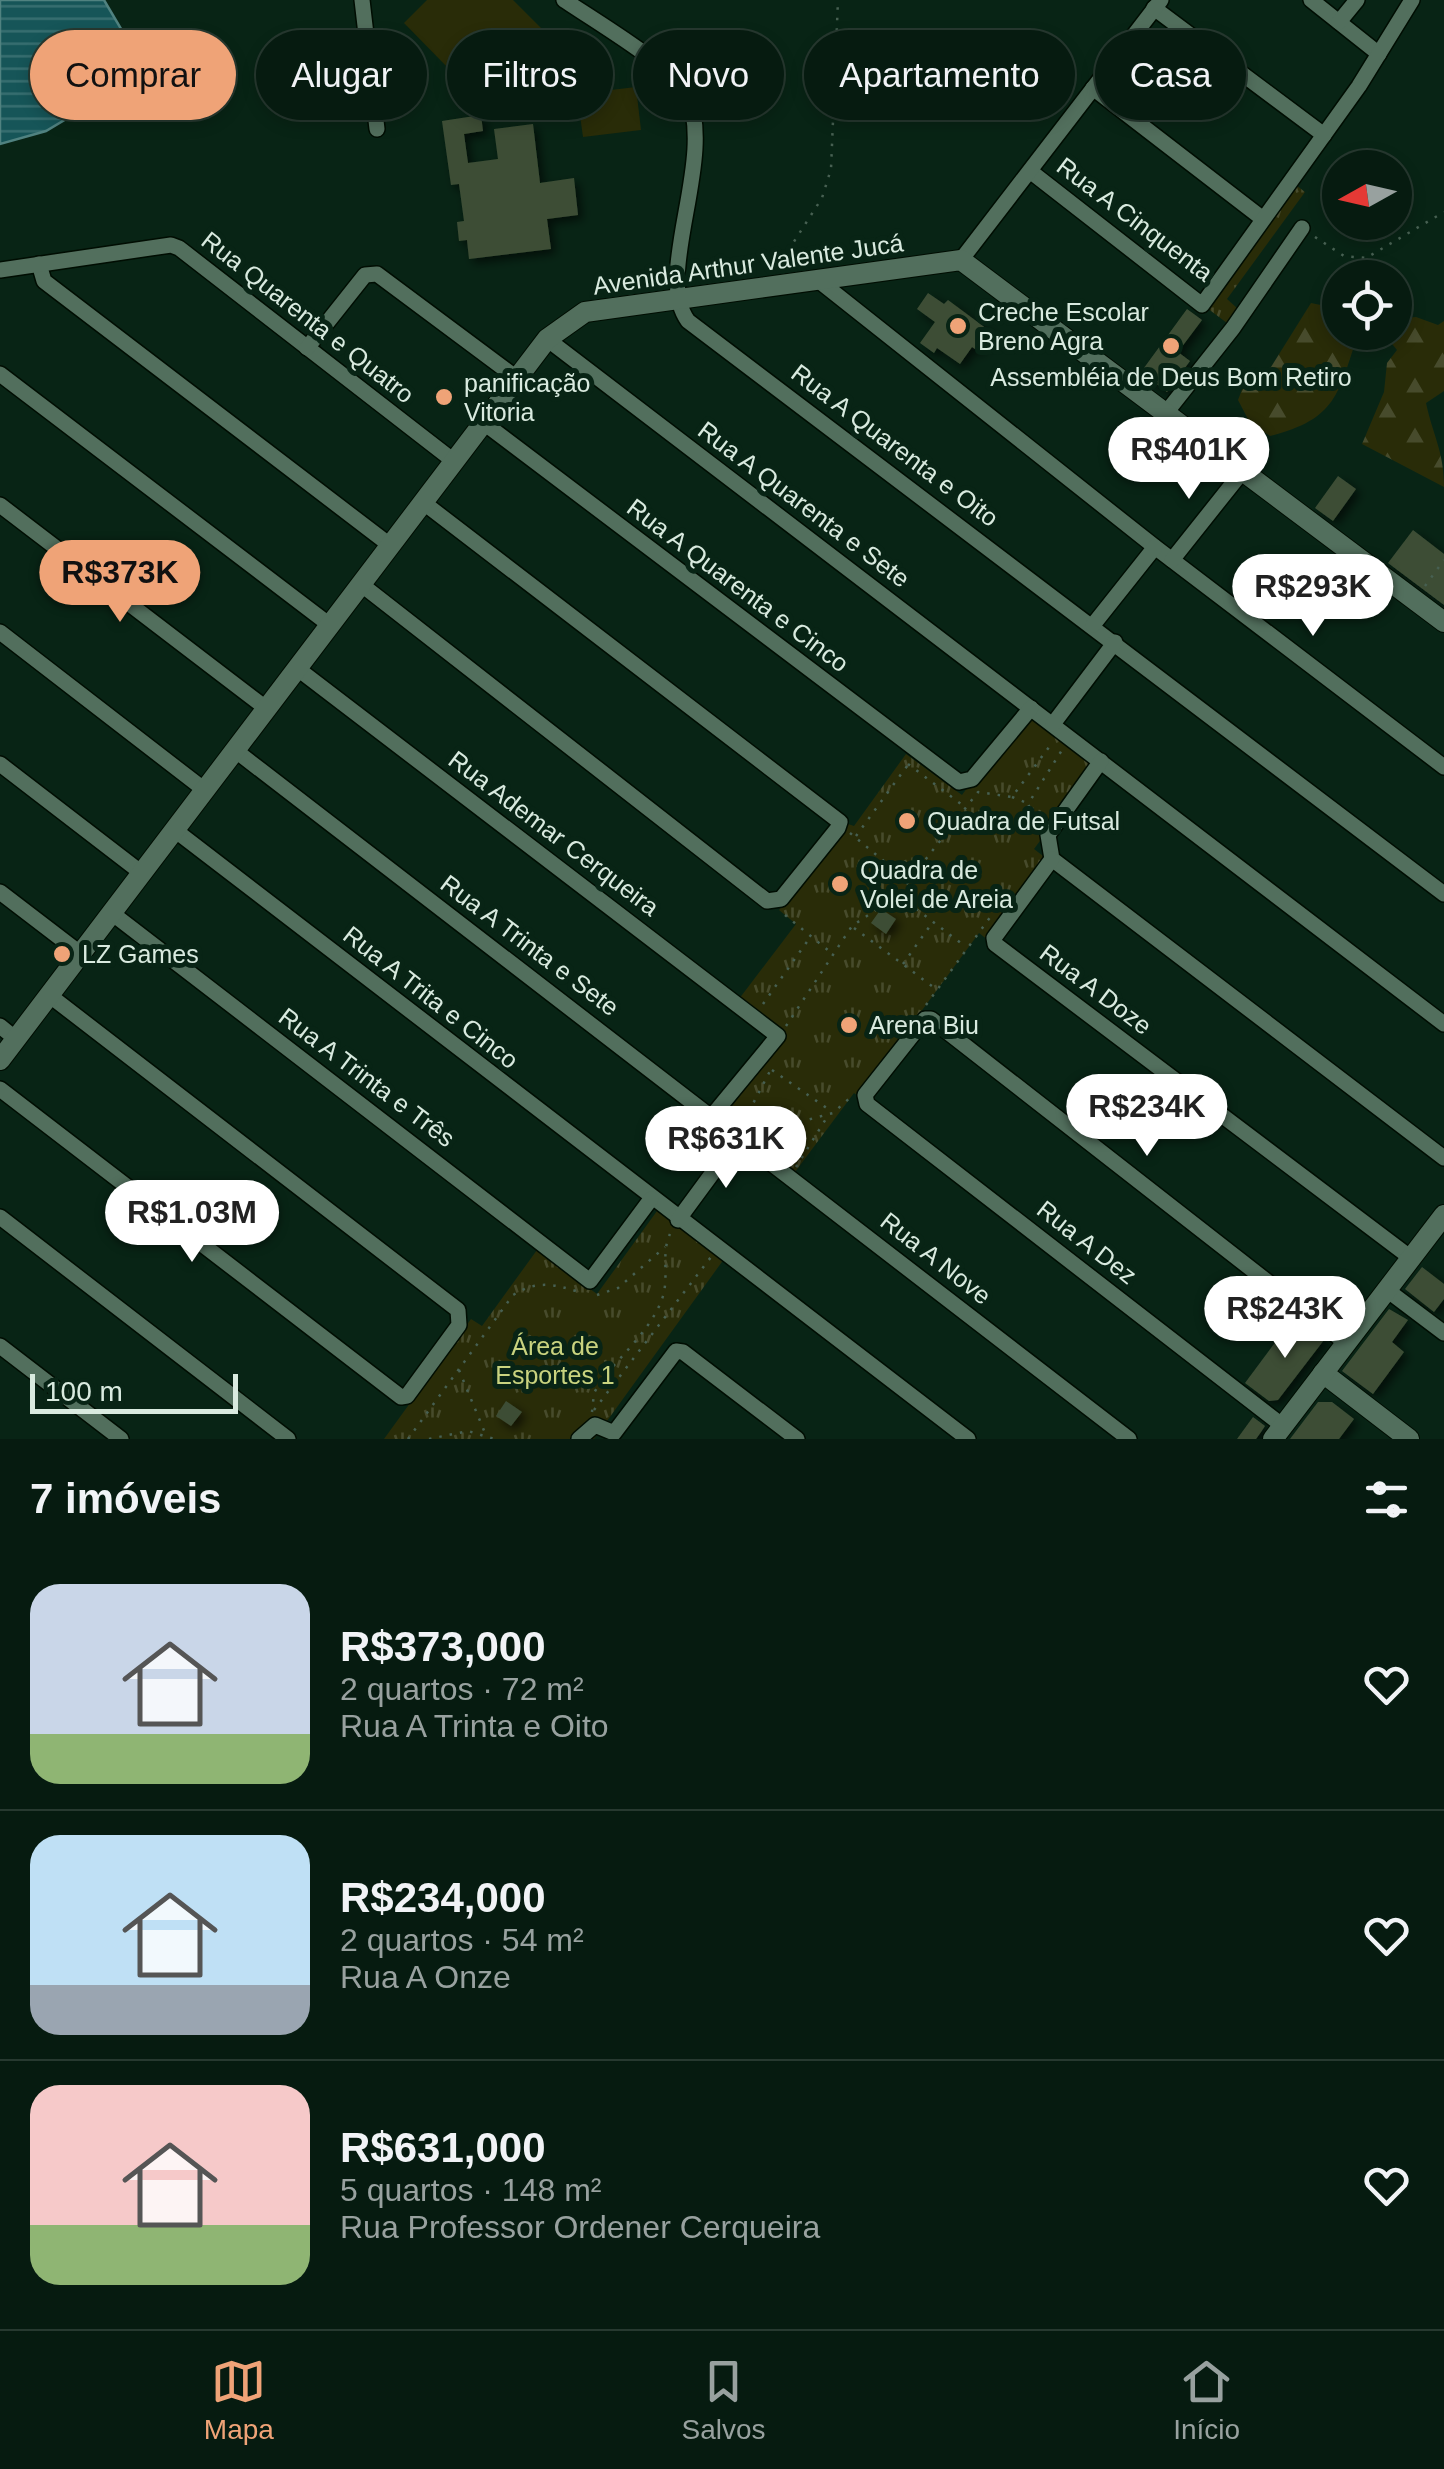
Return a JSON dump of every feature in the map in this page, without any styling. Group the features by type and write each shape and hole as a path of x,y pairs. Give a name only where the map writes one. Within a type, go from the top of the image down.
{"street":[{"path":"362,0 376,129"},
{"path":"564,0 652,61 686,93 694,128 694,168 678,297"},
{"path":"1311,0 1379,54"},
{"path":"1338,22 1357,0"},
{"name":"Rua A Cinquenta","path":"1030,171 1202,305 1324,134 1412,0"},
{"path":"1324,134 1158,4 961,260 1444,622"},
{"path":"1093,88 1263,219"},
{"path":"1165,414 1233,328 1302,228"},
{"name":"Rua Quarenta e Quatro","path":"0,270 171,246 455,462"},
{"name":"Avenida Arthur Valente Jucá","path":"0,1060 8,1032 49,995 81,954 547,340 585,312 961,260"},
{"path":"39,264 44,282 391,546"},
{"path":"307,348 365,275 377,274 518,379"},
{"path":"818,280 1155,547 1444,767"},
{"name":"Rua A Quarenta e Oito","path":"678,297 688,320 1444,894"},
{"name":"Rua A Quarenta e Sete","path":"547,340 1444,1024"},
{"path":"0,374 330,626"},
{"name":"Rua A Quarenta e Cinco","path":"484,424 913,758 964,783 972,779 1031,708"},
{"path":"1172,560 1242,472"},
{"path":"362,585 771,903 780,899 840,825 424,503"},
{"path":"0,505 267,710"},
{"path":"1093,625 1155,547"},
{"path":"0,632 206,790"},
{"path":"1061,730 1115,642"},
{"name":"Rua Ademar Cerqueira","path":"298,670 778,1037"},
{"name":"Rua A Trinta e Sete","path":"236,751 712,1116"},
{"path":"1101,761 1046,842 1052,858 1444,1158"},
{"path":"0,764 143,874"},
{"name":"Rua A Trita e Cinco","path":"176,830 678,1220 968,1439"},
{"name":"Rua A Doze","path":"1052,858 994,938 995,944 1411,1258"},
{"path":"0,892 81,954"},
{"name":"Rua A Trinta e Três","path":"112,914 590,1281 654,1201"},
{"path":"0,1088 404,1398 460,1320 458,1310 49,995"},
{"path":"864,1092 922,1018 1346,1344"},
{"path":"712,1116 778,1037"},
{"name":"Rua A Dez","path":"864,1092 866,1104 1278,1432"},
{"name":"Rua A Nove","path":"712,1116 1129,1439"},
{"path":"678,1220 738,1137"},
{"path":"1278,1432 1444,1215"},
{"path":"0,1218 288,1439"},
{"path":"1387,1290 1444,1333"},
{"path":"0,1346 121,1439"},
{"path":"582,1431 595,1425 618,1436 676,1351 683,1352 797,1439"},
{"path":"1323,1373 1409,1439"}],"path":[{"path":"764,286 802,234 822,198 831,168 838,0"},
{"path":"1302,228 1344,256 1366,258 1444,212"},
{"path":"1414,599 1444,560"},
{"path":"1012,797 1061,730"},
{"path":"1028,804 1061,730"},
{"path":"855,837 913,758 966,808"},
{"path":"778,1037 830,952 852,926 898,895 978,792 1012,797 1028,804 1046,842"},
{"path":"840,825 892,868 898,895 967,948"},
{"path":"922,1018 1012,887"},
{"path":"771,903 830,952"},
{"path":"903,964 933,922"},
{"path":"852,926 938,990"},
{"path":"754,1016 812,936"},
{"path":"832,1113 771,1069 749,1106 738,1137 786,1129 832,1113 864,1092"},
{"path":"790,1176 832,1113"},
{"path":"786,1129 790,1176"},
{"path":"408,1439 506,1301 520,1291 550,1283 592,1296 608,1294 665,1247 678,1220"},
{"path":"592,1413 594,1393 662,1299 668,1265 665,1247"},
{"path":"582,1431 717,1249"},
{"path":"458,1368 485,1433"},
{"path":"429,1439 468,1431 485,1433 494,1439"}],"green space":[{"path":"427,0 513,0 543,30 447,30 447,67 427,47 427,30 411,30 404,23"},
{"path":"633,87 633,120 640,120 641,130 583,137 581,120 613,120 613,90"},
{"path":"1292,182 1305,192 1227,299 1238,309 1227,323 1203,305"},
{"path":"1311,303 1322,305 1322,350 1353,350 1339,388 1322,412 1270,436 1250,423 1238,400 1245,382 1271,367"},
{"path":"1412,317 1438,325 1444,321 1444,391 1426,403 1440,453 1444,487 1362,444 1384,392 1387,363 1397,350 1412,350"},
{"path":"1026,708 1098,762 1034,849 1047,859 988,940 979,933 920,1013 925,1022 865,1101 854,1093 795,1172 724,1117 785,1035 739,999 796,924 779,910 845,823 854,826 906,754 962,795"},
{"name":"Área de Esportes 1","path":"657,1211 724,1259 594,1439 384,1439 471,1319 482,1326 537,1250 597,1294"}],"water":[{"path":"0,0 104,0 122,30 30,30 30,120 64,120 46,131 0,144"}],"building":[{"path":"482,120 483,131 464,134 468,163 498,159 494,129 533,124 540,183 574,178 578,215 547,219 551,249 469,259 467,240 459,241 457,222 464,221 459,184 451,185 442,121"},
{"name":"Creche Escolar Breno Agra","path":"928,293 944,304 948,300 991,332 978,351 972,347 960,364 937,348 934,353 920,343 935,322 917,309"},
{"name":"Assembléia de Deus Bom Retiro","path":"1187,309 1202,320 1178,352 1190,361 1167,392 1141,372"},
{"path":"1338,476 1356,489 1333,521 1315,508"},
{"path":"1413,530 1444,554 1444,605 1388,563"},
{"path":"881,909 896,919 886,934 871,923"},
{"path":"1422,1267 1444,1284 1444,1299 1434,1312 1405,1289"},
{"path":"1389,1309 1408,1320 1392,1342 1404,1352 1373,1394 1342,1371"},
{"path":"1294,1317 1324,1340 1278,1400 1269,1401 1245,1383"},
{"path":"506,1401 522,1412 511,1426 496,1416"},
{"path":"1318,1402 1332,1402 1354,1419 1339,1439 1290,1439"},
{"path":"1253,1417 1265,1426 1256,1439 1237,1439"}],"place":[{"name":"Creche Escolar Breno Agra","path":"958,326"},
{"name":"Assembléia de Deus Bom Retiro","path":"1171,346"},
{"name":"panificação Vitoria","path":"444,397"},
{"name":"Quadra de Futsal","path":"907,821"},
{"name":"Quadra de Volei de Areia","path":"840,884"},
{"name":"LZ Games","path":"62,954"},
{"name":"Arena Biu","path":"849,1025"}]}
